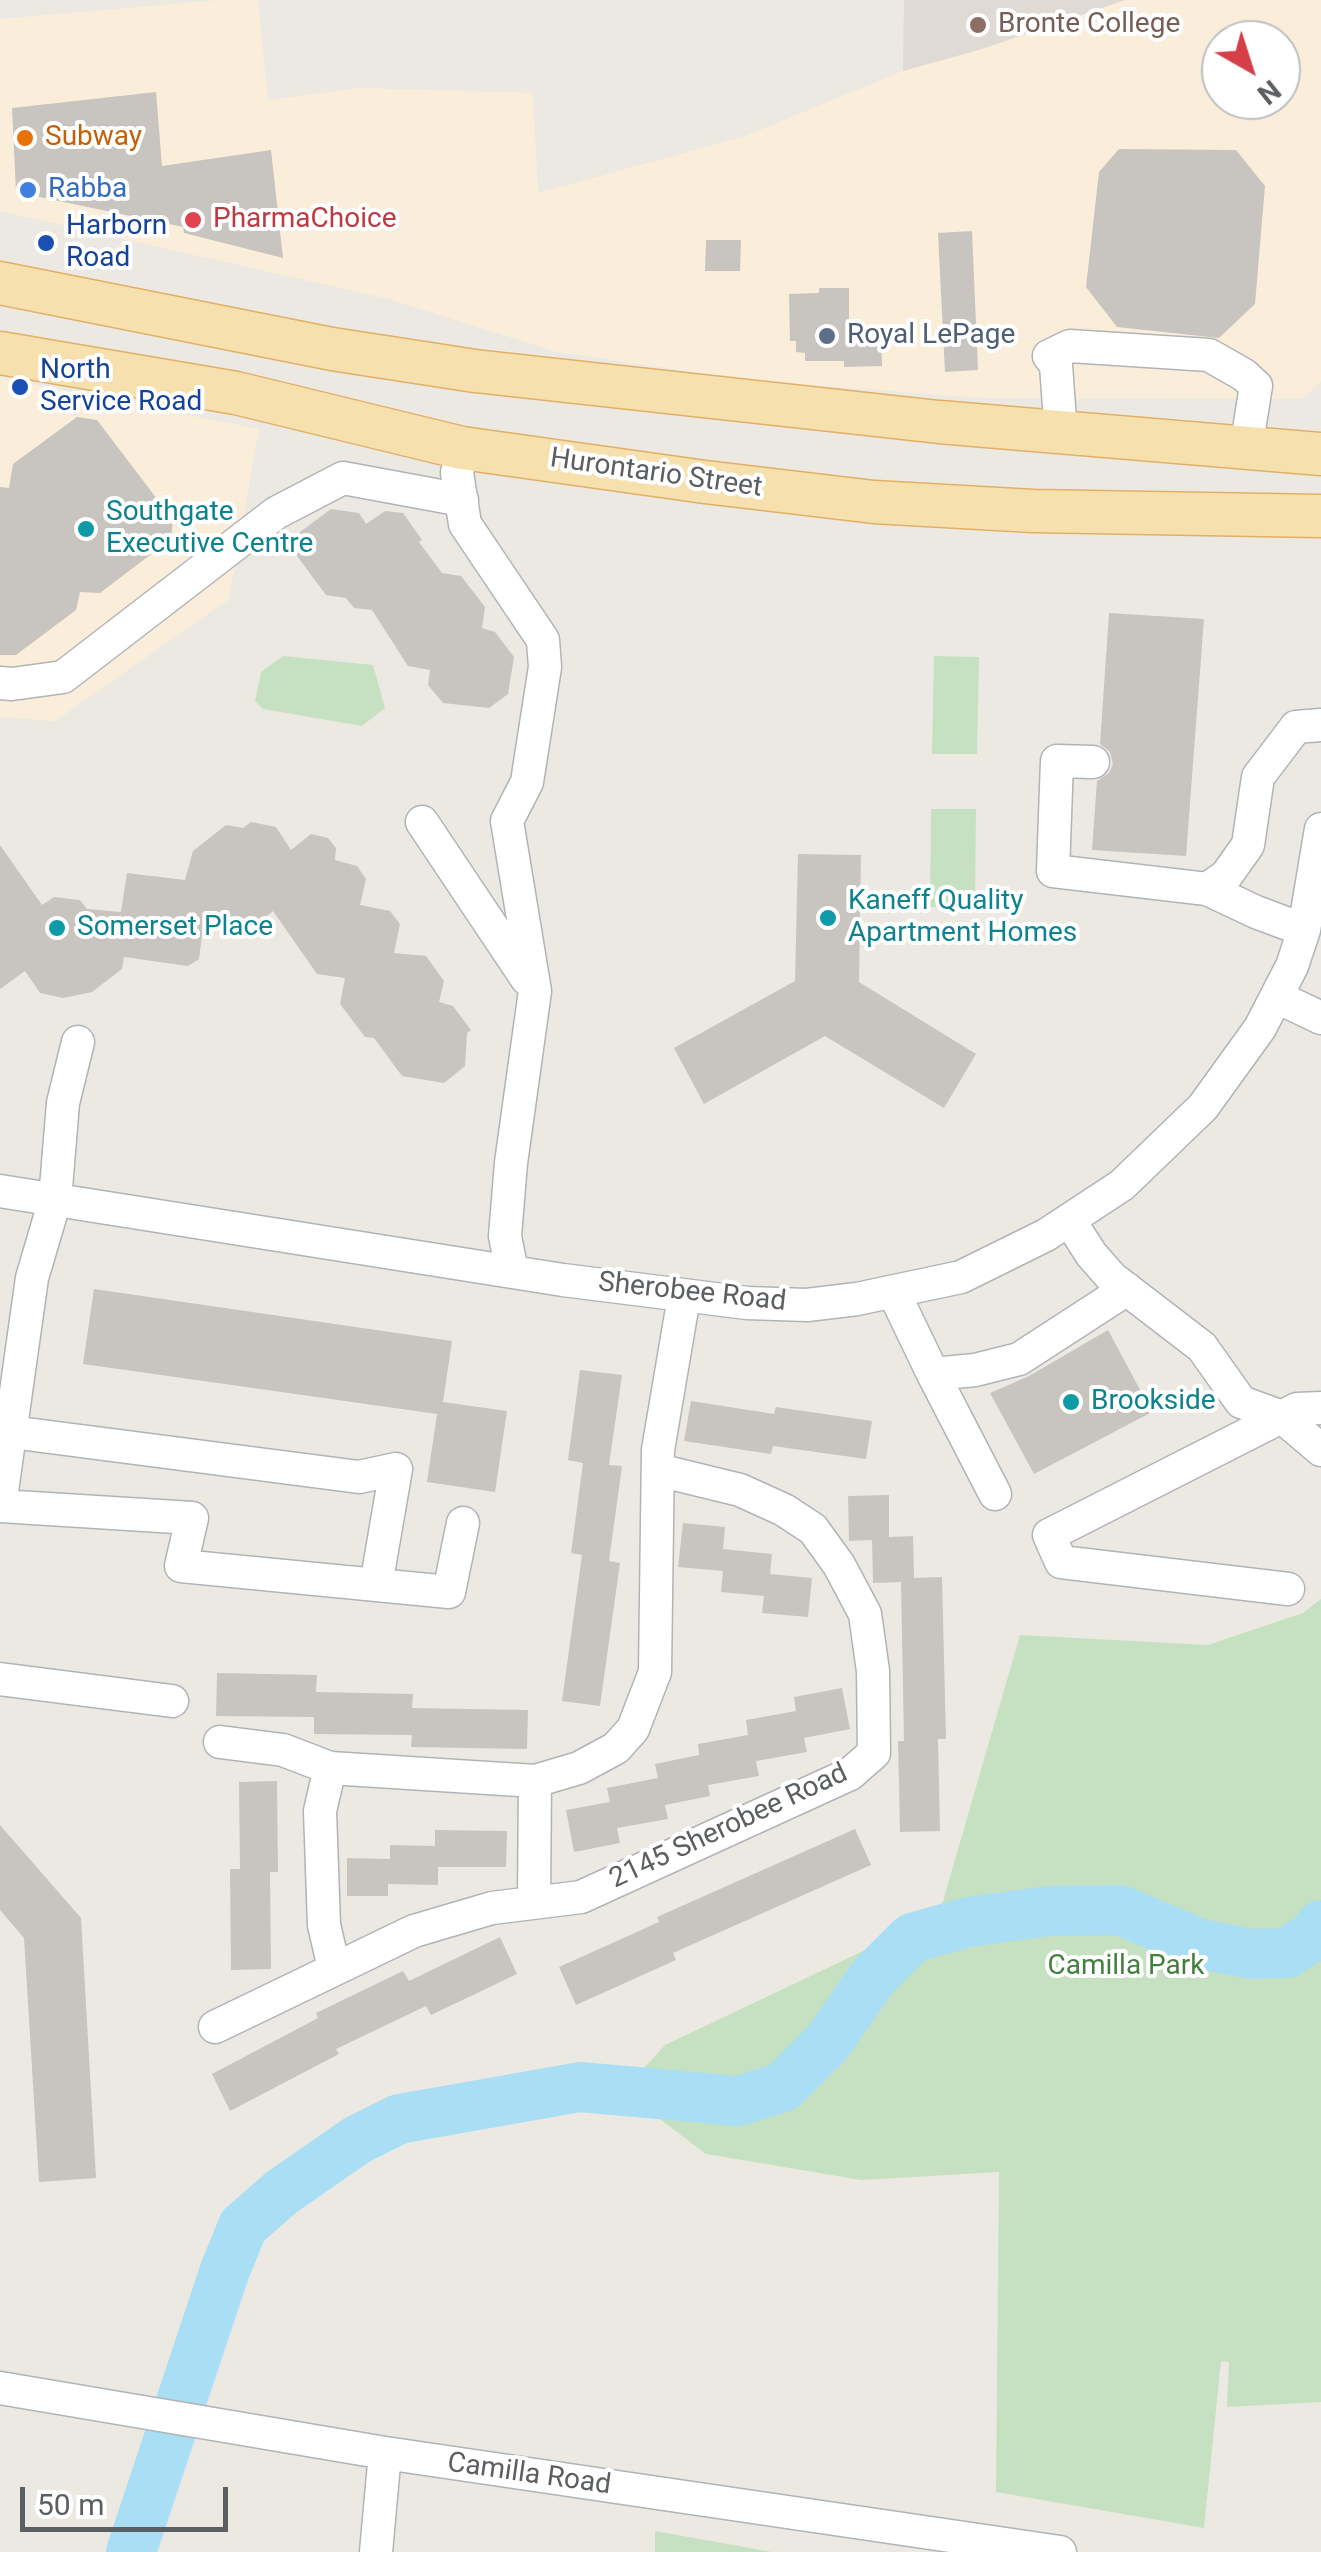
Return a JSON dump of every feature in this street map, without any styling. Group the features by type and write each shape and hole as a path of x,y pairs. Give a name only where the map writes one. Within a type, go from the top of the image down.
{"main road":[{"path":"0,283 332,349 476,371 1061,434 1321,454"},
{"name":"Hurontario Street","path":"0,352 236,393 462,448 874,502 1033,511 1321,516"}],"street":[{"path":"1061,434 1056,364 1049,356 1070,346 1210,355 1244,374 1256,386 1246,448"},
{"path":"462,448 458,473 466,524 543,640 545,667 527,782 507,821 535,991 505,1236 512,1272"},
{"path":"0,682 63,678 276,512 343,478 462,500"},
{"path":"1207,888 1226,876 1248,845 1258,777 1296,727 1321,725"},
{"path":"1093,762 1056,761 1053,871 1207,888 1304,930"},
{"path":"422,822 535,991"},
{"name":"Sherobee Road","path":"0,1192 512,1272 747,1303 807,1304 894,1293 961,1278 1070,1221 1122,1185 1204,1107 1236,1065 1292,966 1304,930 1321,829"},
{"path":"1277,997 1321,1018"},
{"path":"78,1042 63,1104 55,1200 32,1278 0,1506 192,1518 181,1566 449,1592 463,1523"},
{"path":"1070,1221 1112,1278 1202,1347 1241,1402 1282,1417 1321,1450"},
{"path":"934,1374 974,1370 1019,1359 1127,1289"},
{"path":"894,1293 995,1494"},
{"path":"220,1742 283,1750 330,1768 535,1782 579,1768 616,1748 633,1730 655,1672 662,1415 684,1296"},
{"path":"1288,1589 1061,1562 1049,1534 1298,1409 1321,1408"},
{"path":"10,1432 359,1477 396,1469 376,1585"},
{"name":"2145 Sherobee Road","path":"215,2028 414,1931 492,1908 581,1897 850,1774 874,1753 873,1671 865,1614 814,1529 740,1490 658,1470"},
{"path":"0,1679 172,1702"},
{"path":"330,1768 320,1811 324,1925 334,1968"},
{"path":"534,1902 535,1782"},
{"name":"Camilla Road","path":"0,2388 385,2453 1060,2552"},
{"path":"376,2552 385,2453"}],"shaded area":[{"path":"258,0 268,100 360,88 533,93 538,193 743,137 903,71 982,49 1125,0 1321,0 1321,381 1303,399 980,398 748,380 557,352 389,299 0,211 0,19"},
{"name":"Bronte College","path":"904,0 1125,0 982,49 903,71"},
{"path":"0,378 259,429 229,599 55,721 0,717"}],"green space":[{"path":"283,656 373,665 385,708 362,726 263,709 255,701 261,672"},
{"path":"934,656 979,657 977,754 932,754"},
{"path":"931,809 976,809 975,907 930,907"},
{"name":"Camilla Park","path":"1321,1599 1321,2402 1227,2407 1229,2362 1221,2361 1204,2528 996,2492 999,2172 861,2180 706,2154 623,2091 665,2045 939,1915 1020,1635 1208,1645 1303,1613"},
{"path":"655,2531 772,2552 655,2552"}],"building":[{"path":"156,92 162,166 271,150 283,258 184,233 183,227 16,192 12,108"},
{"path":"1119,149 1236,150 1265,186 1255,304 1219,338 1117,327 1086,287 1099,172"},
{"path":"972,231 978,370 945,372 938,233"},
{"path":"706,240 741,240 740,271 705,271"},
{"path":"819,288 849,288 849,326 881,326 882,366 844,367 844,361 805,361 805,353 796,352 796,341 790,341 789,294 819,293"},
{"name":"Southgate Executive Centre","path":"77,417 97,420 173,520 171,539 100,593 80,592 76,610 16,655 0,655 0,487 9,488 13,464"},
{"path":"331,509 359,513 366,524 385,511 403,513 442,573 461,576 485,607 482,628 495,632 514,657 508,694 489,708 443,703 428,685 430,670 408,666 372,610 354,608 346,598 326,595 297,556 300,532"},
{"path":"1109,613 1204,619 1186,856 1092,850 1097,781 1109,773 1113,764 1110,752 1100,744"},
{"path":"251,822 276,827 291,850 311,834 328,838 336,848 335,860 357,866 366,879 360,905 390,911 400,924 394,953 426,956 444,981 439,1002 453,1006 471,1030 467,1033 465,1066 444,1083 402,1076 374,1038 365,1037 340,1004 345,978 317,974 273,911 260,922 205,912 199,959 188,966 124,957 122,969 92,992 63,998 40,993 25,971 0,989 0,845 42,905 54,897 80,900 87,909 121,912 127,873 185,880 193,851 226,825 243,828"},
{"name":"Kaneff Quality Apartment Homes","path":"798,854 861,855 859,982 976,1054 944,1108 825,1036 704,1104 674,1048 795,981"},
{"path":"94,1289 452,1341 443,1402 507,1411 495,1492 427,1482 437,1414 83,1364"},
{"name":"Brookside","path":"1108,1330 1152,1412 1034,1474 990,1393 1029,1376"},
{"path":"580,1370 622,1375 609,1465 622,1466 609,1561 620,1563 600,1706 562,1701 582,1555 571,1553 583,1463 568,1460"},
{"path":"691,1401 774,1414 776,1407 872,1421 866,1459 773,1446 771,1454 684,1441"},
{"path":"889,1495 889,1537 913,1536 914,1578 942,1577 946,1739 938,1739 940,1831 900,1832 898,1741 904,1741 901,1582 873,1583 872,1540 849,1541 848,1496"},
{"path":"683,1523 725,1527 723,1549 772,1554 770,1574 812,1578 808,1617 762,1613 764,1596 721,1592 723,1571 678,1567"},
{"path":"217,1673 317,1675 316,1692 413,1694 412,1708 528,1710 527,1749 411,1747 412,1735 314,1734 314,1717 216,1716"},
{"path":"842,1688 850,1729 804,1738 807,1752 756,1761 759,1776 708,1785 710,1796 665,1805 668,1819 617,1828 620,1843 574,1852 566,1810 610,1802 607,1788 658,1778 655,1764 699,1755 698,1744 748,1735 746,1720 796,1711 794,1697"},
{"path":"277,1781 278,1872 270,1872 271,1969 231,1970 230,1869 240,1869 239,1782"},
{"path":"0,1825 81,1918 96,2178 39,2182 24,1938 0,1910"},
{"path":"855,1829 871,1865 673,1953 676,1960 576,2005 559,1967 659,1922 657,1917"},
{"path":"435,1830 507,1831 506,1867 438,1867 438,1885 388,1884 388,1896 347,1896 347,1858 390,1859 390,1845 435,1846"},
{"path":"500,1937 517,1974 431,2015 426,2006 336,2049 339,2054 230,2111 212,2074 318,2018 316,2013 403,1971 409,1981"}],"waterway":[{"path":"131,2552 243,2226 282,2192 357,2140 399,2119 580,2087 738,2101 783,2087 827,2043 873,1977 912,1938 968,1922 1049,1911 1120,1910 1200,1944 1252,1954 1287,1953 1313,1936 1321,1925"}],"place":[{"name":"Bronte College","path":"978,25"},
{"name":"Subway","path":"25,138"},
{"name":"Rabba","path":"28,190"},
{"name":"PharmaChoice","path":"193,220"},
{"name":"Harborn Road","path":"46,243"},
{"name":"Royal LePage","path":"827,336"},
{"name":"North Service Road","path":"20,387"},
{"name":"Southgate Executive Centre","path":"86,529"},
{"name":"Kaneff Quality Apartment Homes","path":"828,918"},
{"name":"Somerset Place","path":"57,928"},
{"name":"Brookside","path":"1071,1402"}]}
